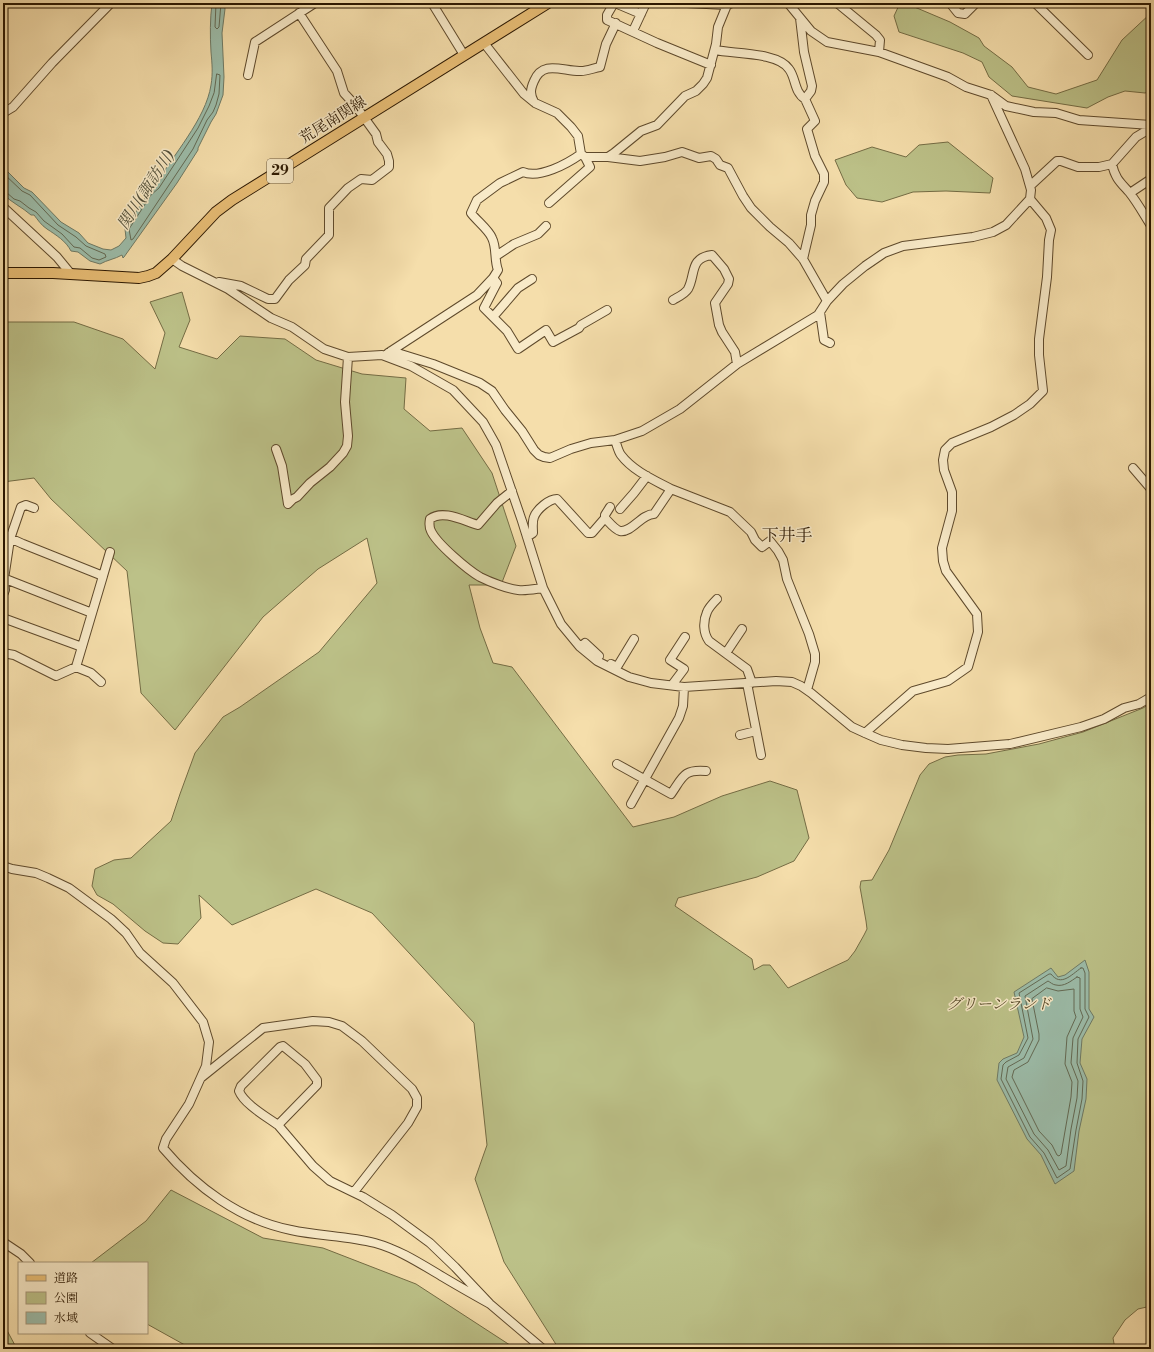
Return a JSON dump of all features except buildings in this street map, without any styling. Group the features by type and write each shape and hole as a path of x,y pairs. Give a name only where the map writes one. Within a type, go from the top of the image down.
{"main road":[{"name":"荒尾南関線","path":"3,274 71,274 139,278 156,274 216,212 232,200 548,3"}],"street":[{"path":"3,113 13,108 52,63 110,3"},
{"path":"248,75 255,42 315,3"},
{"path":"432,3 464,55"},
{"path":"641,14 614,3 607,16 607,20 658,44 711,65"},
{"path":"633,31 646,3"},
{"path":"608,157 641,131 657,125 685,96 696,91 704,84 715,50 718,27 729,4 687,3"},
{"path":"788,3 811,32 827,42 879,52 948,77 966,87 991,95 1006,106 1034,112 1056,113 1079,120 1151,127"},
{"path":"837,3 876,35 880,40 879,52"},
{"path":"950,3 958,13 965,14 976,3"},
{"path":"1035,3 1088,55"},
{"path":"214,282 229,283 241,286 268,299 275,300 289,280 305,265 306,259 329,235 329,208 348,188 361,179 372,180 389,167 387,154 378,142 376,134 344,93 337,71 299,13"},
{"path":"800,18 804,52 812,86 811,91 804,99"},
{"path":"534,103 530,94 531,87 537,74 545,69 555,68 581,71 600,67 606,44 616,23"},
{"path":"484,43 524,94 534,103 557,113 578,136 583,156 590,167 550,203"},
{"path":"715,50 753,54 785,63 790,70 800,96 804,99 815,121 807,129 815,156 824,174 824,182 811,214 811,224 803,259"},
{"path":"865,733 914,691 948,681 968,667 978,632 977,614 946,571 943,561 942,548 952,511 952,492 944,470 943,460 945,450 952,443 991,427 1014,415 1030,404 1043,391 1039,355 1039,339 1051,230 1046,218 1030,199 1030,186 1025,169 991,95"},
{"path":"1030,186 1057,161 1078,167 1100,167 1112,164 1136,137 1151,127"},
{"path":"172,259 182,266 249,302 271,318 292,327 324,349 348,357 382,355 391,352 477,295 493,278 498,270 495,262 496,256 492,237 471,213 477,200 500,183 523,172 535,174 559,167 583,156 640,160 665,157 682,152 699,158 712,156 716,158 720,165 728,168 751,208 770,227 790,243 803,259 827,301"},
{"path":"1112,164 1118,181 1130,193 1150,224"},
{"path":"1130,193 1151,180"},
{"path":"391,352 433,364 480,383 492,391 522,431 534,450 539,455 550,458 571,449 591,443 615,440 642,431 680,409 737,364 818,315 827,301 843,284 884,253 903,246 973,237 993,232 1006,225 1030,199"},
{"path":"3,206 58,257 71,274"},
{"path":"496,256 514,244 538,234 546,226"},
{"path":"673,300 682,296 688,290 692,272 696,264 707,255 712,255 724,269 729,279 728,284 715,303 719,325 735,352 737,364"},
{"path":"493,278 497,283 484,308 507,331 518,349 546,330 553,342 579,328 581,325 607,310"},
{"path":"493,317 518,288 532,278"},
{"path":"820,312 824,340 830,343"},
{"path":"382,355 415,369 452,390 483,422 496,445 543,588 561,624 580,647 597,661 629,677 650,683 684,687 776,681 792,682 807,690 852,727 881,740 926,748 948,749 1010,744 1081,727 1104,719 1124,708 1139,704 1151,697"},
{"path":"276,449 282,466 288,504 319,475 330,467 343,453 347,446 348,436 345,402 348,357"},
{"path":"615,440 621,455 647,476 671,489 730,512 751,532 755,540 762,547 770,541 778,550 783,560 787,579 809,634 815,654 815,662 807,690"},
{"path":"1133,468 1151,489"},
{"path":"620,508 647,476"},
{"path":"605,518 620,531 627,530 648,514 654,514 671,489"},
{"path":"512,492 497,503 478,525 440,514 430,519 429,525 438,541 462,564 480,577 519,590 543,588"},
{"path":"527,537 533,533 534,516 539,509 552,499 557,499 588,532 592,533 605,518 605,515 610,507"},
{"path":"3,595 5,590 4,578 7,537 21,507 26,505 34,508"},
{"path":"7,537 102,576"},
{"path":"76,667 110,552"},
{"path":"4,578 92,612"},
{"path":"718,598 707,611 704,630 705,636 709,641 747,669 761,755"},
{"path":"3,618 82,647"},
{"path":"726,653 742,629"},
{"path":"672,686 684,669 670,660 685,637"},
{"path":"580,647 585,643 600,657 617,667 634,639"},
{"path":"3,653 14,655 56,676 76,667 91,673 101,682"},
{"path":"631,804 679,718 683,706 684,687"},
{"path":"740,735 756,731"},
{"path":"617,764 671,794 685,774 691,770 706,771"},
{"path":"3,866 36,873 69,888 111,919 126,934 140,953 173,983 203,1022 209,1042 206,1066 189,1104 166,1139 163,1148 172,1159 206,1190 228,1206 269,1225 375,1243 405,1254 490,1304"},
{"path":"200,1078 266,1026 313,1021 329,1022 342,1026 362,1042 412,1088 417,1098 417,1107 408,1123 354,1192"},
{"path":"278,1125 317,1085 317,1080 305,1064 286,1046 280,1047 241,1086 239,1091 240,1095 249,1104 278,1125 313,1166 330,1181 354,1192 392,1215 430,1243 490,1304 543,1349"},
{"path":"3,1242 29,1262"},
{"path":"92,1334 114,1349"}],"green space":[{"path":"900,3 905,3 950,22 979,38 984,46 1012,67 1028,87 1056,94 1097,80 1122,40 1151,13 1151,91 1145,93 1125,91 1108,97 1087,108 1012,96 989,77 982,62 963,53 899,32 894,16"},
{"path":"948,142 993,178 990,193 946,191 913,192 882,202 857,198 846,185 835,160 872,147 906,157 919,145"},
{"name":"グリーンランド","path":"182,292 190,320 179,347 217,359 240,336 285,339 316,360 362,374 406,378 404,409 430,431 462,428 492,473 516,546 501,585 469,585 480,628 493,663 512,667 633,827 674,817 722,796 770,781 797,790 809,838 794,861 757,877 678,898 675,906 752,959 754,970 763,965 770,965 788,988 848,960 855,951 867,929 860,887 861,881 872,880 889,850 920,775 929,764 945,757 986,754 1039,744 1083,732 1143,708 1151,703 1151,1306 1138,1309 1125,1320 1113,1338 1115,1349 554,1349 557,1346 504,1262 475,1179 487,1145 474,1023 372,913 316,889 232,925 199,895 201,918 178,944 163,943 145,931 113,904 97,895 92,886 95,869 114,860 131,858 171,821 195,753 223,717 240,707 319,652 377,583 367,538 318,569 263,617 175,730 141,693 127,571 51,499 34,478 3,482 3,322 74,322 123,339 155,369 165,333 150,302"},
{"path":"171,1190 263,1238 323,1248 416,1284 516,1349 192,1349 148,1325 148,1262 92,1262 146,1221"},
{"path":"3,1323 17,1349 3,1349"}],"water":[{"path":"212,3 224,3 225,9 222,33 224,77 223,95 216,114 198,150 177,183 124,257 123,258 122,255 100,264 90,261 78,252 71,251 64,241 43,226 34,215 31,215 3,194 3,167 24,188 32,192 61,222 79,233 88,243 103,249 111,250 119,246 126,238 125,229 148,193 155,186 188,137 203,111 208,98 212,76 210,34"},
{"path":"1085,960 1089,972 1089,1009 1094,1017 1082,1039 1080,1063 1087,1079 1086,1099 1079,1131 1074,1171 1055,1184 1041,1155 1027,1139 997,1080 999,1063 1003,1059 1017,1053 1024,1037 1014,992 1051,968 1058,977 1065,975"}],"district":[{"name":"下井手","path":"787,536"}],"water label":[{"name":"関川(諏訪川)","path":"146,190"}]}
